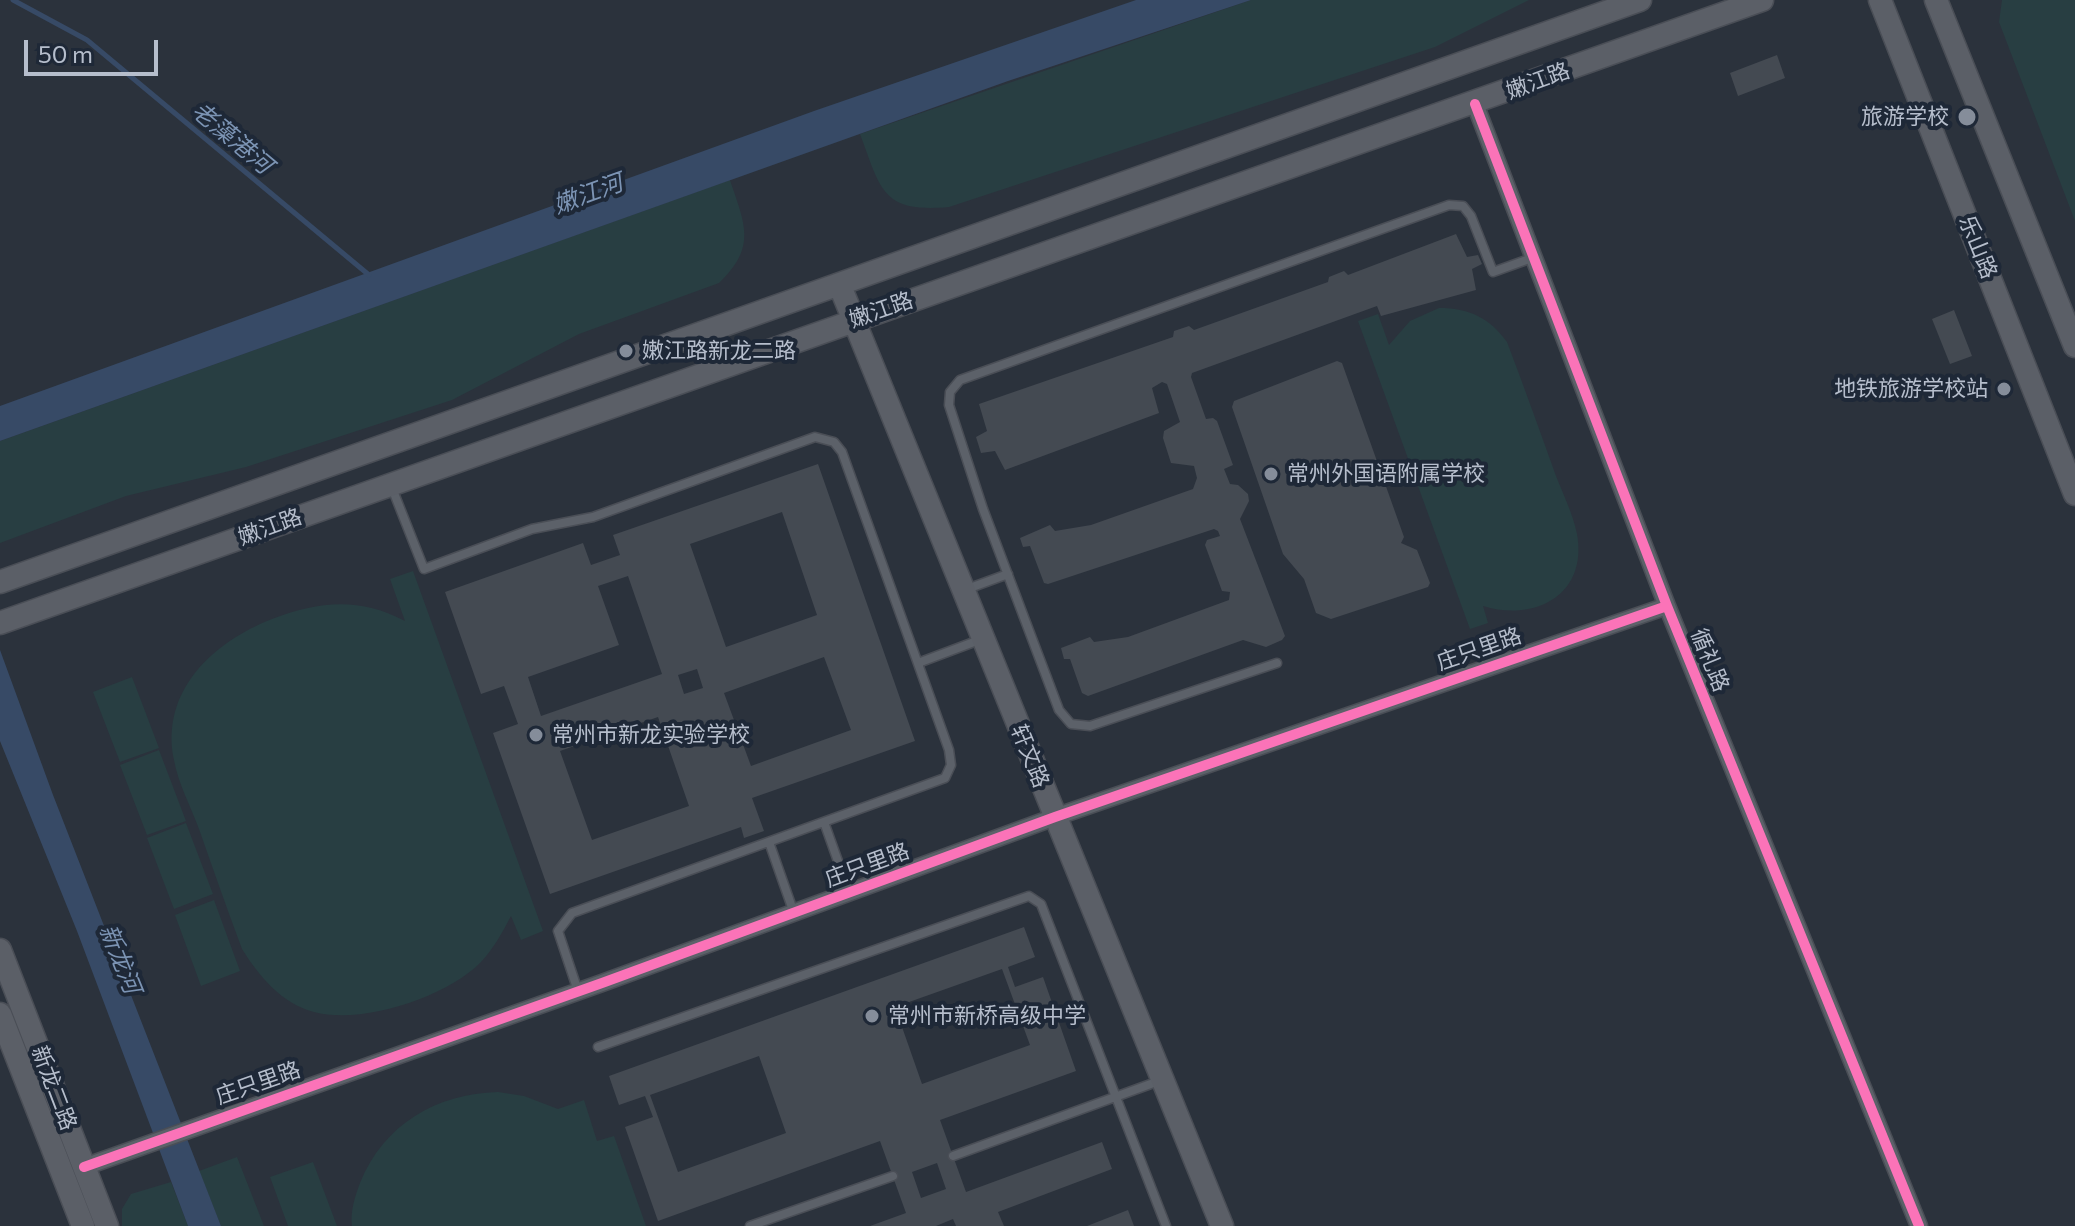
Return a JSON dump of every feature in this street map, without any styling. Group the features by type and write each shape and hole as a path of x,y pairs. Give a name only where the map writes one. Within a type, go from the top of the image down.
{"main road":[{"name":"嫩江路","path":"0,582 1640,0"},
{"name":"嫩江路","path":"0,623 1762,0"},
{"name":"乐山路","path":"1880,0 2075,494"},
{"path":"1936,0 2075,346"},
{"name":"轩文路","path":"840,286 1222,1226"},
{"name":"新龙二路","path":"0,950 107,1226"},
{"name":"新龙二路","path":"3,1028 83,1226"}],"street":[{"name":"循礼路","path":"1475,104 1667,606 1919,1226"},
{"name":"庄只里路","path":"84,1167 578,992 1055,817 1667,606"}],"lane":[{"path":"1277,663 1090,726 1071,724 1059,710 1008,574 949,405 950,392 960,380 1449,205 1463,206 1471,216 1493,272 1532,258"},
{"path":"390,484 424,569 532,529 593,517 815,437 834,442 842,452 949,750 951,765 945,778 572,913 558,931 578,992"},
{"path":"963,591 1008,574"},
{"path":"918,663 982,639"},
{"path":"824,822 850,893"},
{"path":"769,842 794,913"},
{"path":"598,1047 1029,896 1041,904 1166,1226"},
{"path":"953,1156 1164,1079"},
{"path":"750,1226 893,1176"}],"green space":[{"path":"1251,0 1529,0 1435,47 949,207 927,208 897,201 887,194 873,170 860,134"},
{"path":"2002,0 2075,0 2075,221 1999,22"},
{"path":"730,180 743,223 743,246 739,258 719,283 579,334 452,400 246,467 126,496 0,543 0,441"},
{"path":"1439,308 1478,316 1507,342 1577,534 1578,555 1574,573 1566,588 1554,599 1521,610 1483,606 1488,623 1470,629 1358,321 1378,314 1389,345 1410,321"},
{"path":"413,571 543,931 521,940 511,916 481,962 466,975 426,997 356,1015 314,1012 292,1003 272,988 242,949 176,769 172,735 175,712 183,691 211,656 230,641 272,619 306,608 339,604 372,608 405,621 390,579"},
{"path":"132,677 159,748 120,762 93,692"},
{"path":"159,750 186,821 147,835 120,765"},
{"path":"186,823 213,894 174,909 147,838"},
{"path":"214,900 240,971 201,986 175,915"},
{"path":"498,1092 524,1096 558,1109 584,1100 597,1141 614,1136 646,1226 352,1226 352,1210 360,1183 370,1162 398,1129 433,1106 475,1094"},
{"path":"237,1157 264,1226 221,1226 199,1171"},
{"path":"313,1162 337,1226 288,1226 270,1177"},
{"path":"171,1182 188,1226 122,1226 122,1209 131,1194"}],"water":[{"name":"嫩江河","path":"1136,0 1251,0 1008,81 0,441 0,406 814,111"},
{"path":"0,650 53,795 221,1226 188,1226 77,931 0,741"}],"building":[{"path":"1777,55 1785,78 1738,96 1730,73"},
{"path":"1456,234 1467,257 1478,255 1482,264 1472,269 1476,290 1381,316 1377,306 1192,373 1206,419 1217,421 1233,465 1224,469 1230,484 1238,485 1248,494 1249,501 1240,519 1285,636 1282,640 1266,647 1243,640 1088,696 1082,693 1070,659 1064,659 1061,648 1090,637 1094,642 1128,637 1229,600 1230,592 1222,591 1205,545 1207,540 1220,536 1214,529 1048,584 1044,583 1030,546 1023,547 1020,538 1050,525 1055,531 1091,525 1193,489 1197,478 1194,466 1171,463 1163,438 1164,431 1180,422 1167,384 1162,382 1152,388 1159,413 1005,470 995,451 981,453 976,437 987,431 979,404 1173,337 1174,331 1189,326 1194,330 1328,282 1329,277 1344,271 1348,275"},
{"path":"1954,310 1972,356 1950,364 1932,319"},
{"path":"1337,361 1342,363 1404,537 1401,543 1417,550 1430,583 1428,587 1331,619 1316,613 1304,579 1283,554 1232,407 1234,401"},
{"path":"818,464 915,741 752,798 764,831 744,838 741,827 550,894 493,733 518,724 504,686 481,694 445,592 583,543 591,565 620,555 613,535","holes":["782,512 817,615 726,647 690,544","628,576 662,674 541,716 528,677 619,645 598,586","824,657 851,730 751,766 724,693","697,669 703,688 684,694 678,675","658,717 689,806 592,840 560,751"]},
{"path":"1024,927 1035,957 1008,967 1015,987 1043,977 1076,1071 940,1120 966,1192 1102,1142 1112,1169 998,1212 1004,1226 956,1226 953,1219 936,1226 870,1226 906,1213 880,1141 658,1221 625,1127 653,1117 645,1096 619,1105 609,1076","holes":["1002,969 1030,1045 922,1084 895,1007","759,1056 786,1133 678,1172 650,1095","937,1163 946,1189 921,1198 912,1172"]},
{"path":"1128,1210 1134,1226 1087,1226"}],"waterway":[{"name":"老藻港河","path":"13,0 87,40 369,275"}],"cycle path":[{"path":"1475,104 1667,606 1919,1226"},
{"path":"84,1167 602,983 1055,817 1667,606"}],"place":[{"name":"旅游学校","path":"1967,117"},
{"name":"嫩江路新龙二路","path":"626,351"},
{"name":"地铁旅游学校站","path":"2004,389"},
{"name":"常州外国语附属学校","path":"1271,474"},
{"name":"常州市新龙实验学校","path":"536,735"},
{"name":"常州市新桥高级中学","path":"872,1016"}],"water label":[{"name":"新龙河","path":"120,959"}]}
